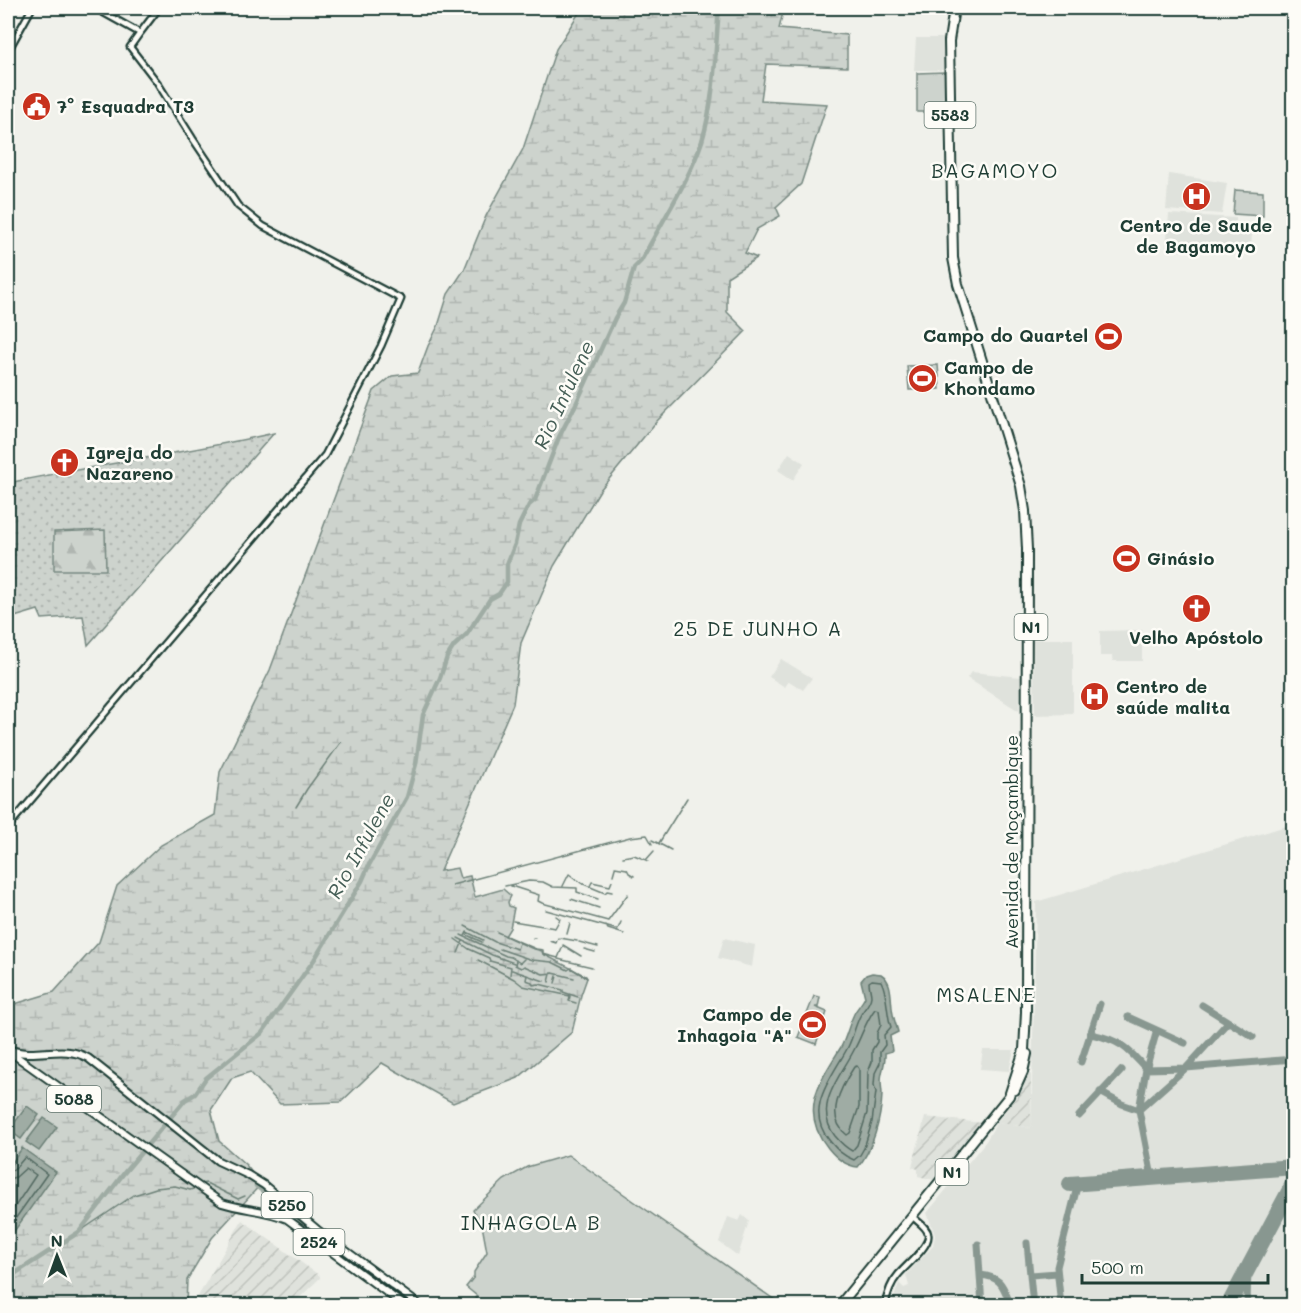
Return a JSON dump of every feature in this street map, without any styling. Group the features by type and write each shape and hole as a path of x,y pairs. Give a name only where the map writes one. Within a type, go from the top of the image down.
{"highway":[{"name":"5583","path":"952,214 952,40 956,8"},
{"name":"N1","path":"952,214 960,277 1027,497 1031,530 1029,722"},
{"name":"N1","path":"952,214 952,250 957,279 1020,485 1025,511 1029,722"},
{"name":"Avenida de Moçambique","path":"914,1218 994,1119 1021,1080 1026,1064 1029,1038 1029,722"},
{"name":"N1","path":"841,1305 914,1218"},
{"name":"N1","path":"841,1305 858,1281 914,1218"}],"main road":[{"path":"8,1050 32,1054 28,1066"},
{"name":"5088","path":"8,1050 222,1203"},
{"name":"5250","path":"32,1054 59,1050 82,1054 111,1074 218,1161 264,1185 326,1236 421,1305"},
{"name":"2524","path":"222,1203 278,1215 291,1221 405,1305"},
{"path":"311,1236 317,1229"}],"street":[{"path":"8,51 32,8"},
{"path":"95,8 140,33"},
{"path":"8,827 325,455 381,346 401,299 362,276 322,258 263,226 238,206 157,82 130,47 159,8"},
{"path":"885,1305 891,1285 928,1241 926,1229 914,1218"}],"shaded area":[{"path":"916,38 945,38 945,70 914,70"},
{"name":"Centro de Saude de Bagamoyo","path":"1169,174 1227,183 1222,214 1166,210"},
{"path":"1169,214 1236,218 1236,230 1252,232 1251,252 1166,250"},
{"path":"789,453 804,463 793,480 778,470"},
{"path":"1142,630 1142,661 1113,661 1112,656 1100,656 1100,631"},
{"path":"1033,639 1073,639 1073,714 1035,715"},
{"path":"781,659 812,678 803,690 789,681 785,687 769,677"},
{"path":"971,672 1021,677 1019,711 967,678"},
{"path":"1293,824 1293,1305 891,1306 899,1283 904,1288 909,1286 906,1275 933,1246 935,1235 927,1213 986,1141 997,1122 1031,1128 1036,902"},
{"path":"724,938 755,945 752,967 718,958"},
{"path":"983,1050 1014,1050 1009,1071 980,1069"},
{"path":"1031,1074 1031,1128 997,1122 1023,1089 1028,1075"},
{"path":"925,1117 983,1123 938,1181 918,1176 918,1169 912,1167"},
{"path":"742,1215 749,1221 738,1256 719,1242 728,1217 739,1221"},
{"path":"242,1220 320,1276 292,1305 193,1305"}],"green space":[{"path":"582,8 784,8 779,29 847,35 847,67 766,64 761,100 827,104 801,184 776,207 780,216 757,229 745,253 757,258 727,277 727,312 746,331 657,421 600,490 554,566 521,643 513,704 440,871 457,868 460,878 470,876 475,897 503,889 511,896 509,906 514,908 510,928 505,936 542,951 543,954 586,976 572,1032 518,1078 453,1103 382,1063 341,1102 280,1104 250,1072 232,1078 211,1110 219,1141 246,1165 261,1184 212,1238 187,1280 186,1305 8,1306 8,1006 54,992 99,942 117,886 161,845 215,815 220,772 270,670 374,391 392,376 418,373 438,326 448,294 464,270 486,216 523,149 556,49"},
{"path":"945,72 945,112 917,112 917,73"},
{"path":"1235,190 1263,192 1263,216 1233,214"},
{"name":"Campo de Khondamo","path":"938,365 940,389 909,390 907,366"},
{"path":"274,433 88,645 83,616 42,619 38,610 8,619 8,483"},
{"path":"105,530 106,570 54,570 54,532"},
{"name":"Campo de Inhagoia \"A\"","path":"814,996 820,997 818,1007 815,1007 827,1012 816,1044 798,1037"},
{"path":"568,1155 782,1305 472,1305 477,1296 466,1287 487,1252 482,1225 473,1210 504,1180 527,1167"}],"water":[{"path":"881,974 888,983 898,1032 890,1036 892,1051 885,1053 878,1124 868,1152 858,1167 841,1161 828,1148 814,1121 813,1109 820,1084 843,1043 855,1012 865,997 861,981 866,975"},
{"path":"27,1106 39,1115 21,1139 9,1130"},
{"path":"44,1118 57,1127 39,1151 26,1142"},
{"path":"22,1148 56,1172 8,1240 8,1169"}],"waterway":[{"name":"Rio Infulene","path":"8,1278 79,1232 124,1173 185,1100 195,1094 206,1078 262,1033 314,960 362,881 407,797 416,764 423,715 447,657 454,646 467,634 490,599 499,594 507,582 507,564 519,525 529,505 535,500 559,437 624,303 634,268 641,261 690,172 702,141 710,108 719,8"},
{"path":"296,807 341,742"},
{"path":"659,843 687,798"},
{"path":"452,885 630,837 647,835 652,844"},
{"path":"652,840 671,850"},
{"path":"648,861 646,860 654,851"},
{"path":"623,857 634,855 646,860"},
{"path":"615,867 627,869 634,876"},
{"path":"613,875 615,868"},
{"path":"563,886 569,874 581,883 605,893 612,892"},
{"path":"505,886 529,881 543,882 553,887 577,888 577,892 598,899"},
{"path":"590,886 592,882 610,886 612,881"},
{"path":"511,886 539,895 538,901 542,903 608,921 628,894"},
{"path":"571,899 599,908"},
{"path":"546,910 615,929 618,929 621,922"},
{"path":"513,921 555,928 560,919 556,916"},
{"path":"567,934 570,923"},
{"path":"465,926 495,942 517,949 519,943"},
{"path":"606,926 608,929 624,934"},
{"path":"465,936 467,932 483,940"},
{"path":"497,932 543,950 543,954 558,958 563,946"},
{"path":"461,935 520,963 524,959"},
{"path":"467,935 482,942"},
{"path":"458,938 514,963"},
{"path":"550,941 556,943 558,938"},
{"path":"560,938 577,941"},
{"path":"455,939 469,949 489,958 490,961 511,967 510,975"},
{"path":"458,953 463,941"},
{"path":"579,942 598,947"},
{"path":"563,945 581,956"},
{"path":"500,949 532,960 552,962 568,970 571,968 587,978"},
{"path":"584,949 595,952"},
{"path":"558,959 592,967"},
{"path":"478,960 523,986 570,996 569,1001 576,1003"},
{"path":"516,960 515,965 521,968 524,966 543,974 553,973 574,978"},
{"path":"512,970 544,981"},
{"path":"549,982 551,974"},
{"path":"527,975 526,980 532,982 533,985 539,984 563,990 563,992 578,997"},
{"path":"555,983 557,976"},
{"path":"200,1184 206,1183 238,1199 245,1196"},
{"path":"79,1232 134,1195 156,1188 175,1186 190,1190 196,1188"},
{"path":"256,1186 414,1306"}],"taxiway":[{"path":"1081,1062 1100,1004"},
{"path":"1202,1005 1253,1037"},
{"path":"1128,1017 1185,1043"},
{"path":"1100,1092 1139,1110 1186,1068 1228,1022"},
{"path":"1152,1177 1139,1110 1146,1069 1157,1030"},
{"path":"1091,1034 1109,1039 1122,1046 1146,1069 1294,1059"},
{"path":"1079,1116 1122,1070"},
{"path":"1061,1306 1057,1267 1078,1183"},
{"path":"1027,1243 1033,1306"},
{"path":"978,1244 982,1306"},
{"path":"1247,1306 1248,1268"},
{"path":"1031,1275 1057,1273"},
{"path":"980,1275 998,1281 1004,1288 1011,1306"},
{"path":"1224,1306 1229,1303"}],"runway":[{"path":"1070,1184 1294,1167"},
{"path":"1228,1306 1294,1182"}],"place":[{"name":"7° Esquadra T3","path":"36,107"},
{"name":"Centro de Saude de Bagamoyo","path":"1196,197"},
{"name":"Campo do Quartel","path":"1109,336"},
{"name":"Campo de Khondamo","path":"923,378"},
{"name":"Igreja do Nazareno","path":"65,463"},
{"name":"Ginásio","path":"1126,559"},
{"name":"Velho Apóstolo","path":"1196,609"},
{"name":"Centro de saúde malita","path":"1095,697"},
{"name":"Campo de Inhagoia \"A\"","path":"813,1025"}],"district":[{"name":"BAGAMOYO","path":"995,171"},
{"name":"25 DE JUNHO A","path":"758,629"},
{"name":"MSALENE","path":"986,995"},
{"name":"INHAGOLA B","path":"531,1223"}]}
